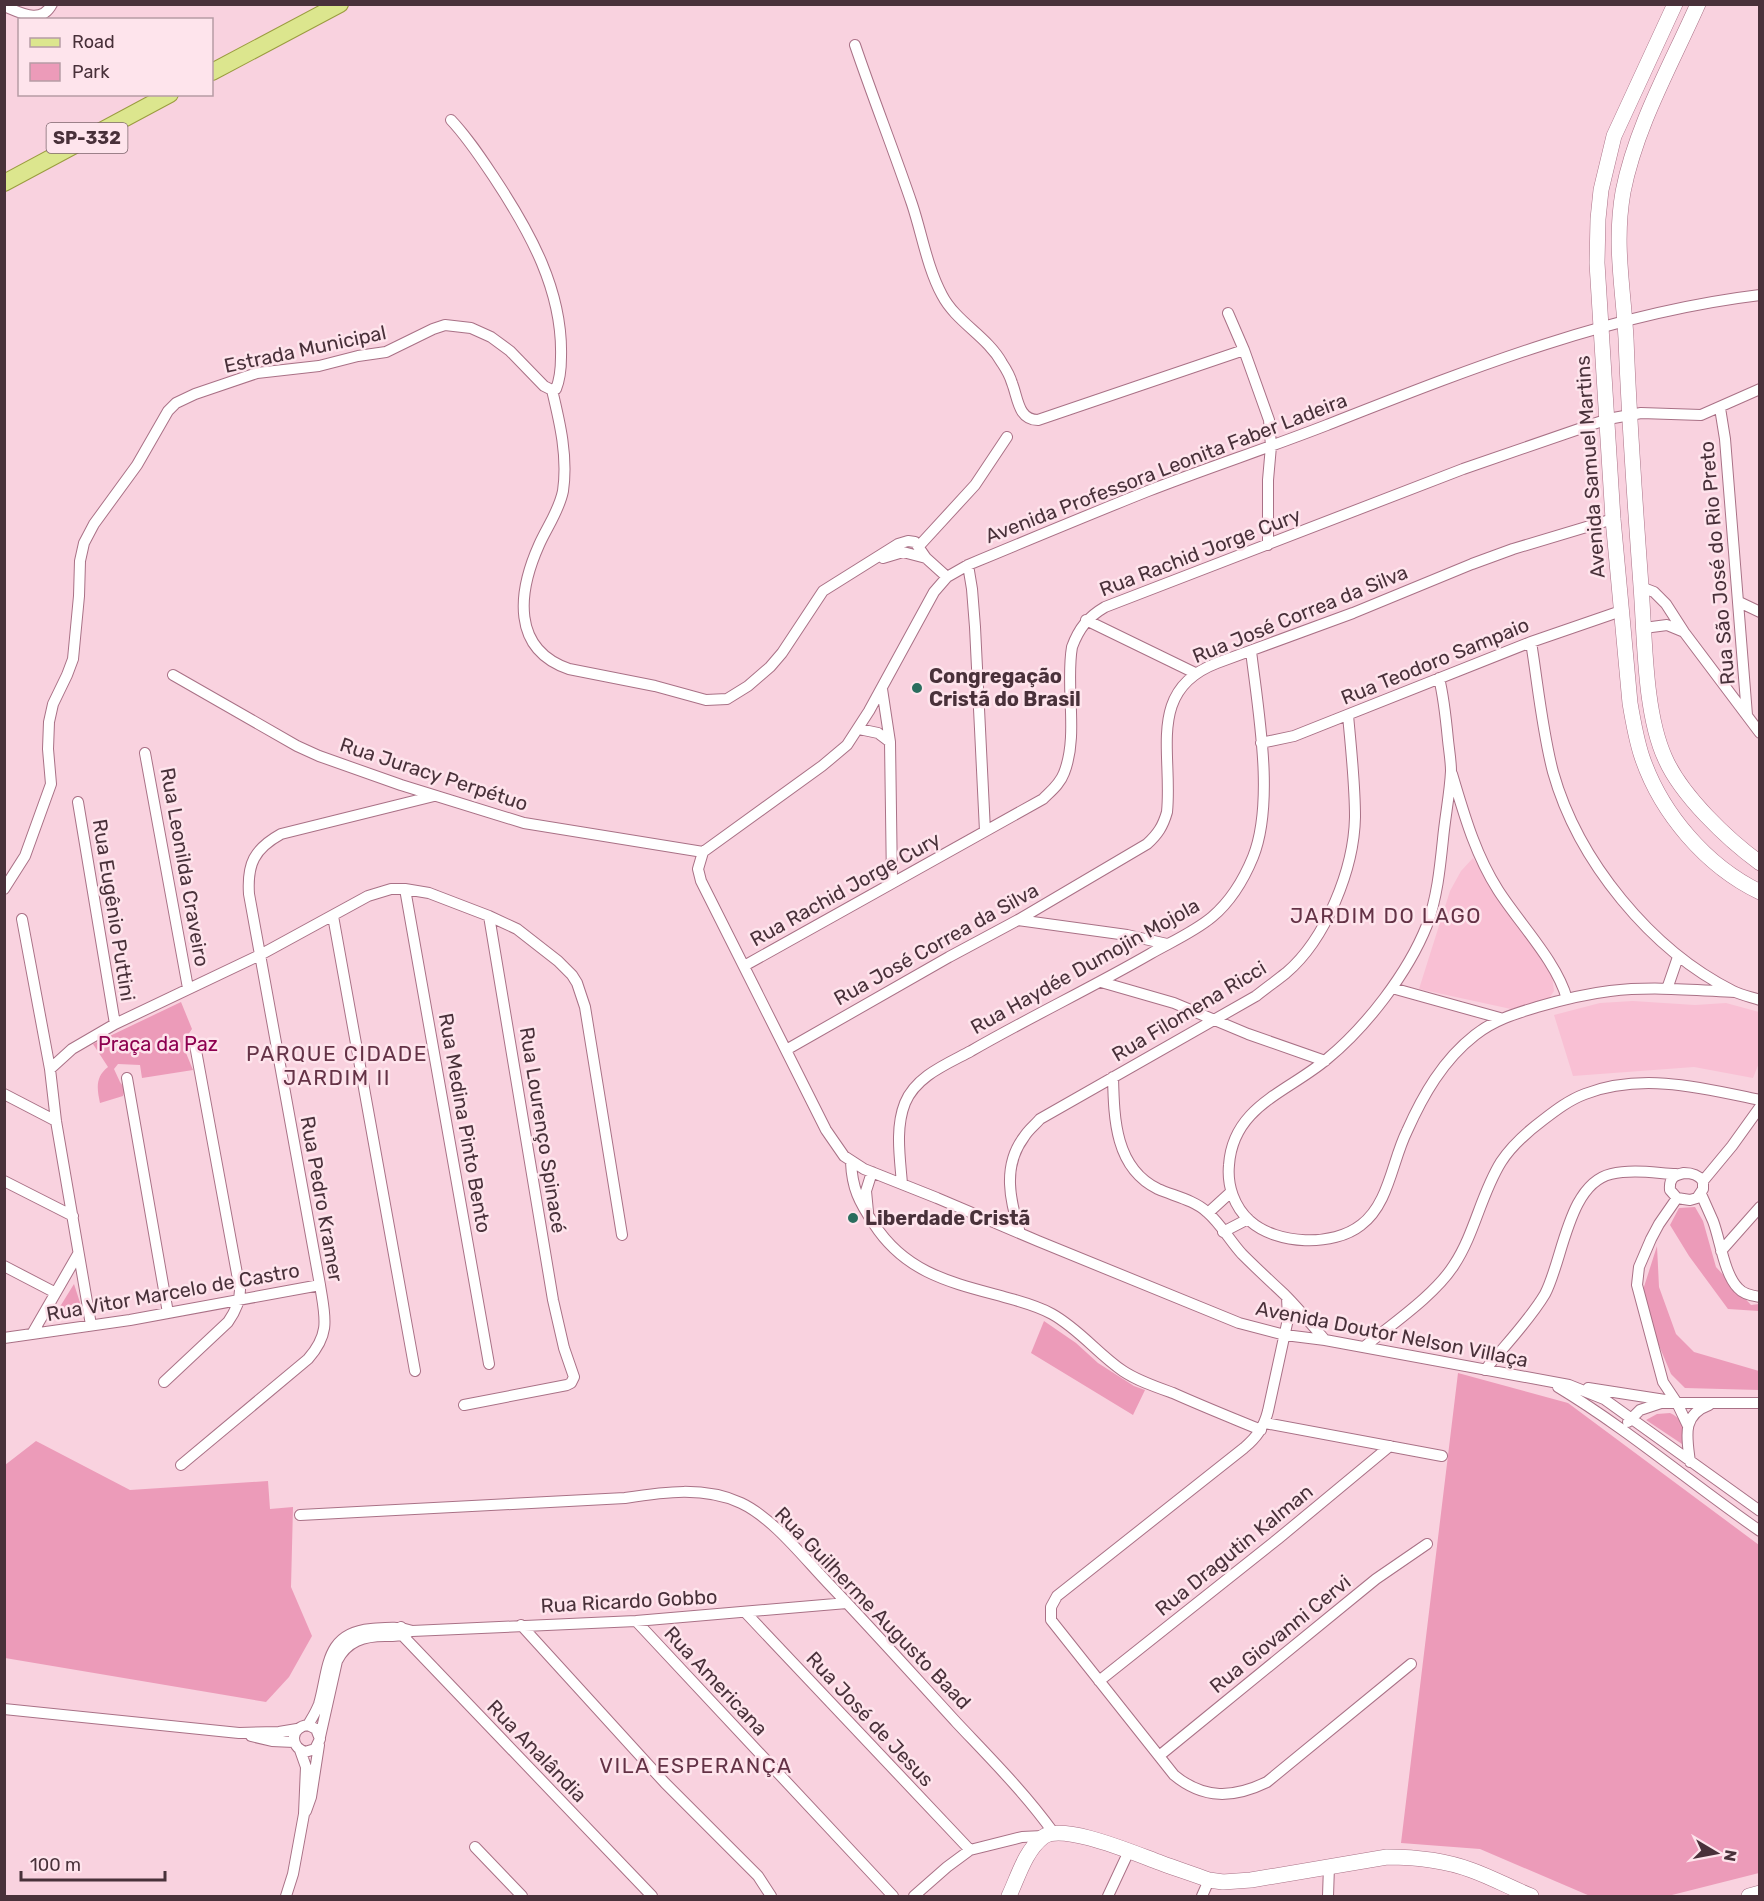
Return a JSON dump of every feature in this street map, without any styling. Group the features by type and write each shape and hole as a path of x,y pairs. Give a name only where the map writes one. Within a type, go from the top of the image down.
{"main road":[{"path":"213,71 340,4"},
{"path":"1698,4 1638,137 1619,219 1618,246 1625,320 1641,587 1650,700 1664,758 1680,784 1721,832 1760,863"},
{"path":"1675,5 1679,22 1688,27"},
{"name":"Avenida Samuel Martins","path":"1675,5 1614,136 1601,190 1597,248 1621,610 1635,733 1651,779 1664,802 1701,851 1726,872 1760,892"},
{"name":"SP-332","path":"4,183 166,96"},
{"path":"1620,595 1641,587"},
{"path":"1623,630 1644,628"},
{"path":"1009,1896 1032,1848 1048,1834 1077,1835 1209,1880 1223,1882 1251,1880 1387,1857 1426,1859 1471,1870 1531,1896"},
{"path":"1749,1896 1760,1893"}],"street":[{"path":"4,6 29,16 38,16 45,14 52,4"},
{"path":"855,45 912,205 935,281 941,294 958,317 1001,360 1012,382 1020,408 1026,417 1038,420 1244,350"},
{"path":"451,120 475,149 520,218 535,247 558,314 561,333 561,368 556,389 552,390 562,436 564,472 562,491 553,520 534,556 524,600 523,616 526,630 538,651 556,664 569,669 655,686 706,700 728,699 770,667 782,653 823,591 904,541 911,541 919,546 926,558 947,577"},
{"name":"Avenida Professora Leonita Faber Ladeira","path":"703,852 822,766 847,745 882,689 934,592 947,577 968,565 1149,491 1464,372 1625,320 1729,298 1760,295"},
{"path":"1228,313 1269,420 1271,446 1268,480 1268,546"},
{"name":"Estrada Municipal","path":"4,890 25,856 51,784 48,738 51,711 73,659 80,561 84,543 94,524 137,465 168,411 184,398 257,373 319,366 358,356 386,352 445,325 471,328 502,344 544,386 552,390"},
{"name":"Rua Rachid Jorge Cury","path":"744,966 1044,799 1055,788 1063,775 1068,759 1070,656 1076,635 1086,620 1095,613 1116,602 1268,546 1463,469 1608,419 1653,412 1694,416 1708,413 1760,389"},
{"name":"Rua São José do Rio Preto","path":"1720,408 1725,439 1748,715"},
{"path":"919,546 975,485 1008,437"},
{"name":"Rua José Correa da Silva","path":"786,1050 1134,854 1158,834 1167,812 1169,714 1177,690 1204,667 1353,613 1482,560 1614,519"},
{"path":"865,564 898,553 926,558"},
{"path":"968,565 975,627 985,831"},
{"path":"1641,587 1659,597 1760,733"},
{"path":"1738,603 1760,612"},
{"name":"Rua Teodoro Sampaio","path":"1261,743 1294,736 1531,642 1621,610"},
{"path":"1086,620 1195,673"},
{"path":"1644,628 1667,625 1684,633"},
{"path":"1531,642 1549,753 1560,794 1587,850 1628,908 1677,957 1735,992 1760,1000"},
{"name":"Rua Haydée Dumojin Mojola","path":"902,1184 901,1118 905,1103 920,1082 932,1072 1101,982 1212,917 1228,901 1244,877 1254,856 1263,813 1261,743 1251,651"},
{"name":"Rua Juracy Perpétuo","path":"174,675 297,746 346,766 434,796 524,823 703,852"},
{"path":"1439,678 1451,769 1471,837 1512,912 1558,975 1567,999"},
{"path":"882,689 890,742 892,882"},
{"name":"Rua Filomena Ricci","path":"1020,1233 1013,1211 1009,1180 1010,1167 1023,1137 1040,1119 1256,996 1287,972 1320,930 1345,874 1352,848 1355,819 1348,715"},
{"path":"859,729 878,734 890,742"},
{"name":"Rua Leonilda Craveiro","path":"145,753 188,988"},
{"path":"1451,769 1436,893 1426,925 1392,988 1365,1021 1325,1061 1268,1099 1242,1124 1235,1136 1229,1163 1229,1180 1231,1192 1248,1220 1270,1232 1305,1241 1331,1239 1359,1227 1379,1204 1405,1134 1430,1086 1461,1046 1500,1018 1567,999 1608,991 1668,989 1735,992"},
{"name":"Rua Pedro Kramer","path":"181,1465 308,1359 318,1348 323,1337 325,1318 320,1285 249,894 248,879 251,864 258,851 281,834 434,796"},
{"name":"Rua Eugênio Puttini","path":"78,802 115,1024"},
{"name":"Avenida Doutor Nelson Villaça","path":"703,852 698,862 699,875 826,1130 836,1146 851,1162 1239,1323 1285,1335 1325,1340 1569,1385 1604,1399 1760,1511"},
{"path":"50,1069 72,1048 115,1024 260,955 368,896 390,889 429,893 517,929 558,961 577,983 585,1007 622,1235"},
{"name":"Rua Medina Pinto Bento","path":"405,889 489,1364"},
{"path":"333,916 415,1371"},
{"name":"Rua Lourenço Spinacé","path":"464,1405 567,1385 573,1380 574,1374 564,1348 552,1300 489,916"},
{"path":"22,919 50,1069 56,1121 91,1325"},
{"path":"1018,920 1127,935 1167,944"},
{"path":"1668,989 1677,957"},
{"path":"1101,982 1174,1003 1248,1034 1325,1061"},
{"path":"1392,988 1500,1018"},
{"path":"164,1382 228,1322 240,1299 195,1045"},
{"path":"1113,1077 1117,1134 1137,1174 1148,1184 1198,1206 1208,1213 1241,1253 1287,1297 1325,1340"},
{"path":"127,1078 168,1313"},
{"path":"1364,1347 1421,1300 1454,1267 1473,1230 1490,1185 1502,1162 1524,1135 1563,1105 1586,1093 1650,1083 1685,1085 1760,1100"},
{"path":"4,1094 56,1121"},
{"path":"1760,1107 1703,1181 1701,1194 1713,1221 1732,1280 1737,1288 1745,1293 1760,1297"},
{"path":"851,1162 854,1188 882,1237 898,1253 929,1273 948,1281 1023,1302 1050,1313 1064,1321 1132,1377 1263,1426 1442,1456"},
{"path":"870,1218 866,1191 872,1172"},
{"path":"1485,1370 1534,1310 1544,1294 1576,1207 1592,1184 1601,1177 1617,1172 1693,1173 1703,1181"},
{"path":"1676,1174 1669,1184 1670,1190 1677,1198 1690,1200 1701,1194"},
{"path":"4,1181 73,1216"},
{"path":"1208,1213 1231,1192"},
{"path":"1677,1198 1651,1239 1637,1277 1639,1295 1663,1382 1688,1426 1690,1462"},
{"path":"1721,1251 1760,1207"},
{"path":"1223,1232 1248,1220"},
{"name":"Rua Vitor Marcelo de Castro","path":"32,1334 54,1292 78,1254"},
{"path":"4,1266 54,1292"},
{"name":"Rua Vitor Marcelo de Castro","path":"4,1338 168,1313 320,1285"},
{"path":"1287,1297 1289,1313 1285,1335 1263,1426 1244,1448 1057,1596 1051,1608 1051,1620 1174,1775 1198,1791 1216,1794 1236,1794 1267,1782 1411,1664"},
{"path":"1656,1398 1663,1382"},
{"name":"Avenida Doutor Nelson Villaça","path":"1553,1383 1609,1420 1717,1502 1760,1531"},
{"path":"1569,1385 1677,1403"},
{"path":"1609,1420 1604,1399 1637,1395"},
{"path":"1623,1431 1631,1418 1640,1410 1653,1405 1760,1403"},
{"path":"1688,1426 1695,1412 1712,1404"},
{"name":"Rua Dragutin Kalman","path":"1099,1681 1279,1538 1390,1446"},
{"name":"Rua Guilherme Augusto Baad","path":"300,1515 625,1498 667,1492 712,1494 744,1505 777,1530 847,1603 1016,1787 1048,1834"},
{"name":"Rua Giovanni Cervi","path":"1159,1756 1376,1579 1427,1545"},
{"name":"Rua Ricardo Gobbo","path":"338,1650 343,1638 351,1632 361,1630 405,1631 636,1621 847,1603"},
{"name":"Rua José de Jesus","path":"745,1612 970,1850"},
{"name":"Rua Americana","path":"636,1621 893,1896"},
{"path":"521,1625 665,1783 758,1876 771,1896"},
{"name":"Rua Analândia","path":"405,1631 652,1896"},
{"path":"4,1709 240,1733 297,1730 308,1725 318,1708 327,1667 338,1650"},
{"path":"304,1814 311,1797 319,1741 338,1650"},
{"path":"308,1725 316,1728 319,1741"},
{"path":"286,1896 293,1874 304,1814 306,1767 293,1738 297,1730"},
{"path":"240,1733 310,1751 319,1741"},
{"path":"914,1896 970,1850 1022,1837 1048,1834"},
{"path":"475,1847 522,1896"},
{"path":"1108,1896 1129,1851"},
{"path":"1328,1896 1329,1866"},
{"path":"1202,1896 1209,1880"}],"shaded area":[{"path":"1473,858 1552,976 1554,991 1548,1000 1511,1009 1419,989 1450,891 1461,871"},
{"path":"1633,1001 1695,1005 1726,1003 1759,1012 1759,1063 1753,1078 1694,1067 1573,1076 1554,1015 1600,1003"}],"green space":[{"name":"Praça da Paz","path":"181,1002 192,1029 185,1039 186,1053 193,1070 142,1078 140,1065 118,1064 114,1069 125,1089 123,1096 100,1103 99,1079 108,1067 93,1044"},
{"path":"1695,1207 1703,1221 1716,1267 1751,1305 1759,1304 1759,1311 1728,1309 1689,1256 1670,1225 1679,1208"},
{"path":"1657,1246 1659,1287 1676,1334 1694,1352 1759,1371 1759,1390 1685,1388 1671,1374 1642,1293"},
{"path":"74,1284 84,1315 53,1318"},
{"path":"1044,1321 1076,1343 1098,1363 1134,1386 1145,1390 1133,1415 1031,1353"},
{"path":"1458,1373 1568,1403 1759,1545 1759,1873 1668,1896 1590,1896 1480,1849 1401,1843"},
{"path":"1670,1413 1679,1419 1683,1426 1682,1444 1646,1420 1657,1414"},
{"path":"36,1441 130,1490 268,1481 270,1509 293,1507 291,1587 312,1636 289,1677 266,1702 5,1658 5,1465"}],"place":[{"name":"Congregação Cristã do Brasil","path":"917,688"},
{"name":"Liberdade Cristã","path":"853,1218"}],"district":[{"name":"JARDIM DO LAGO","path":"1386,916"},
{"name":"PARQUE CIDADE JARDIM II","path":"337,1066"},
{"name":"VILA ESPERANÇA","path":"696,1766"}]}
